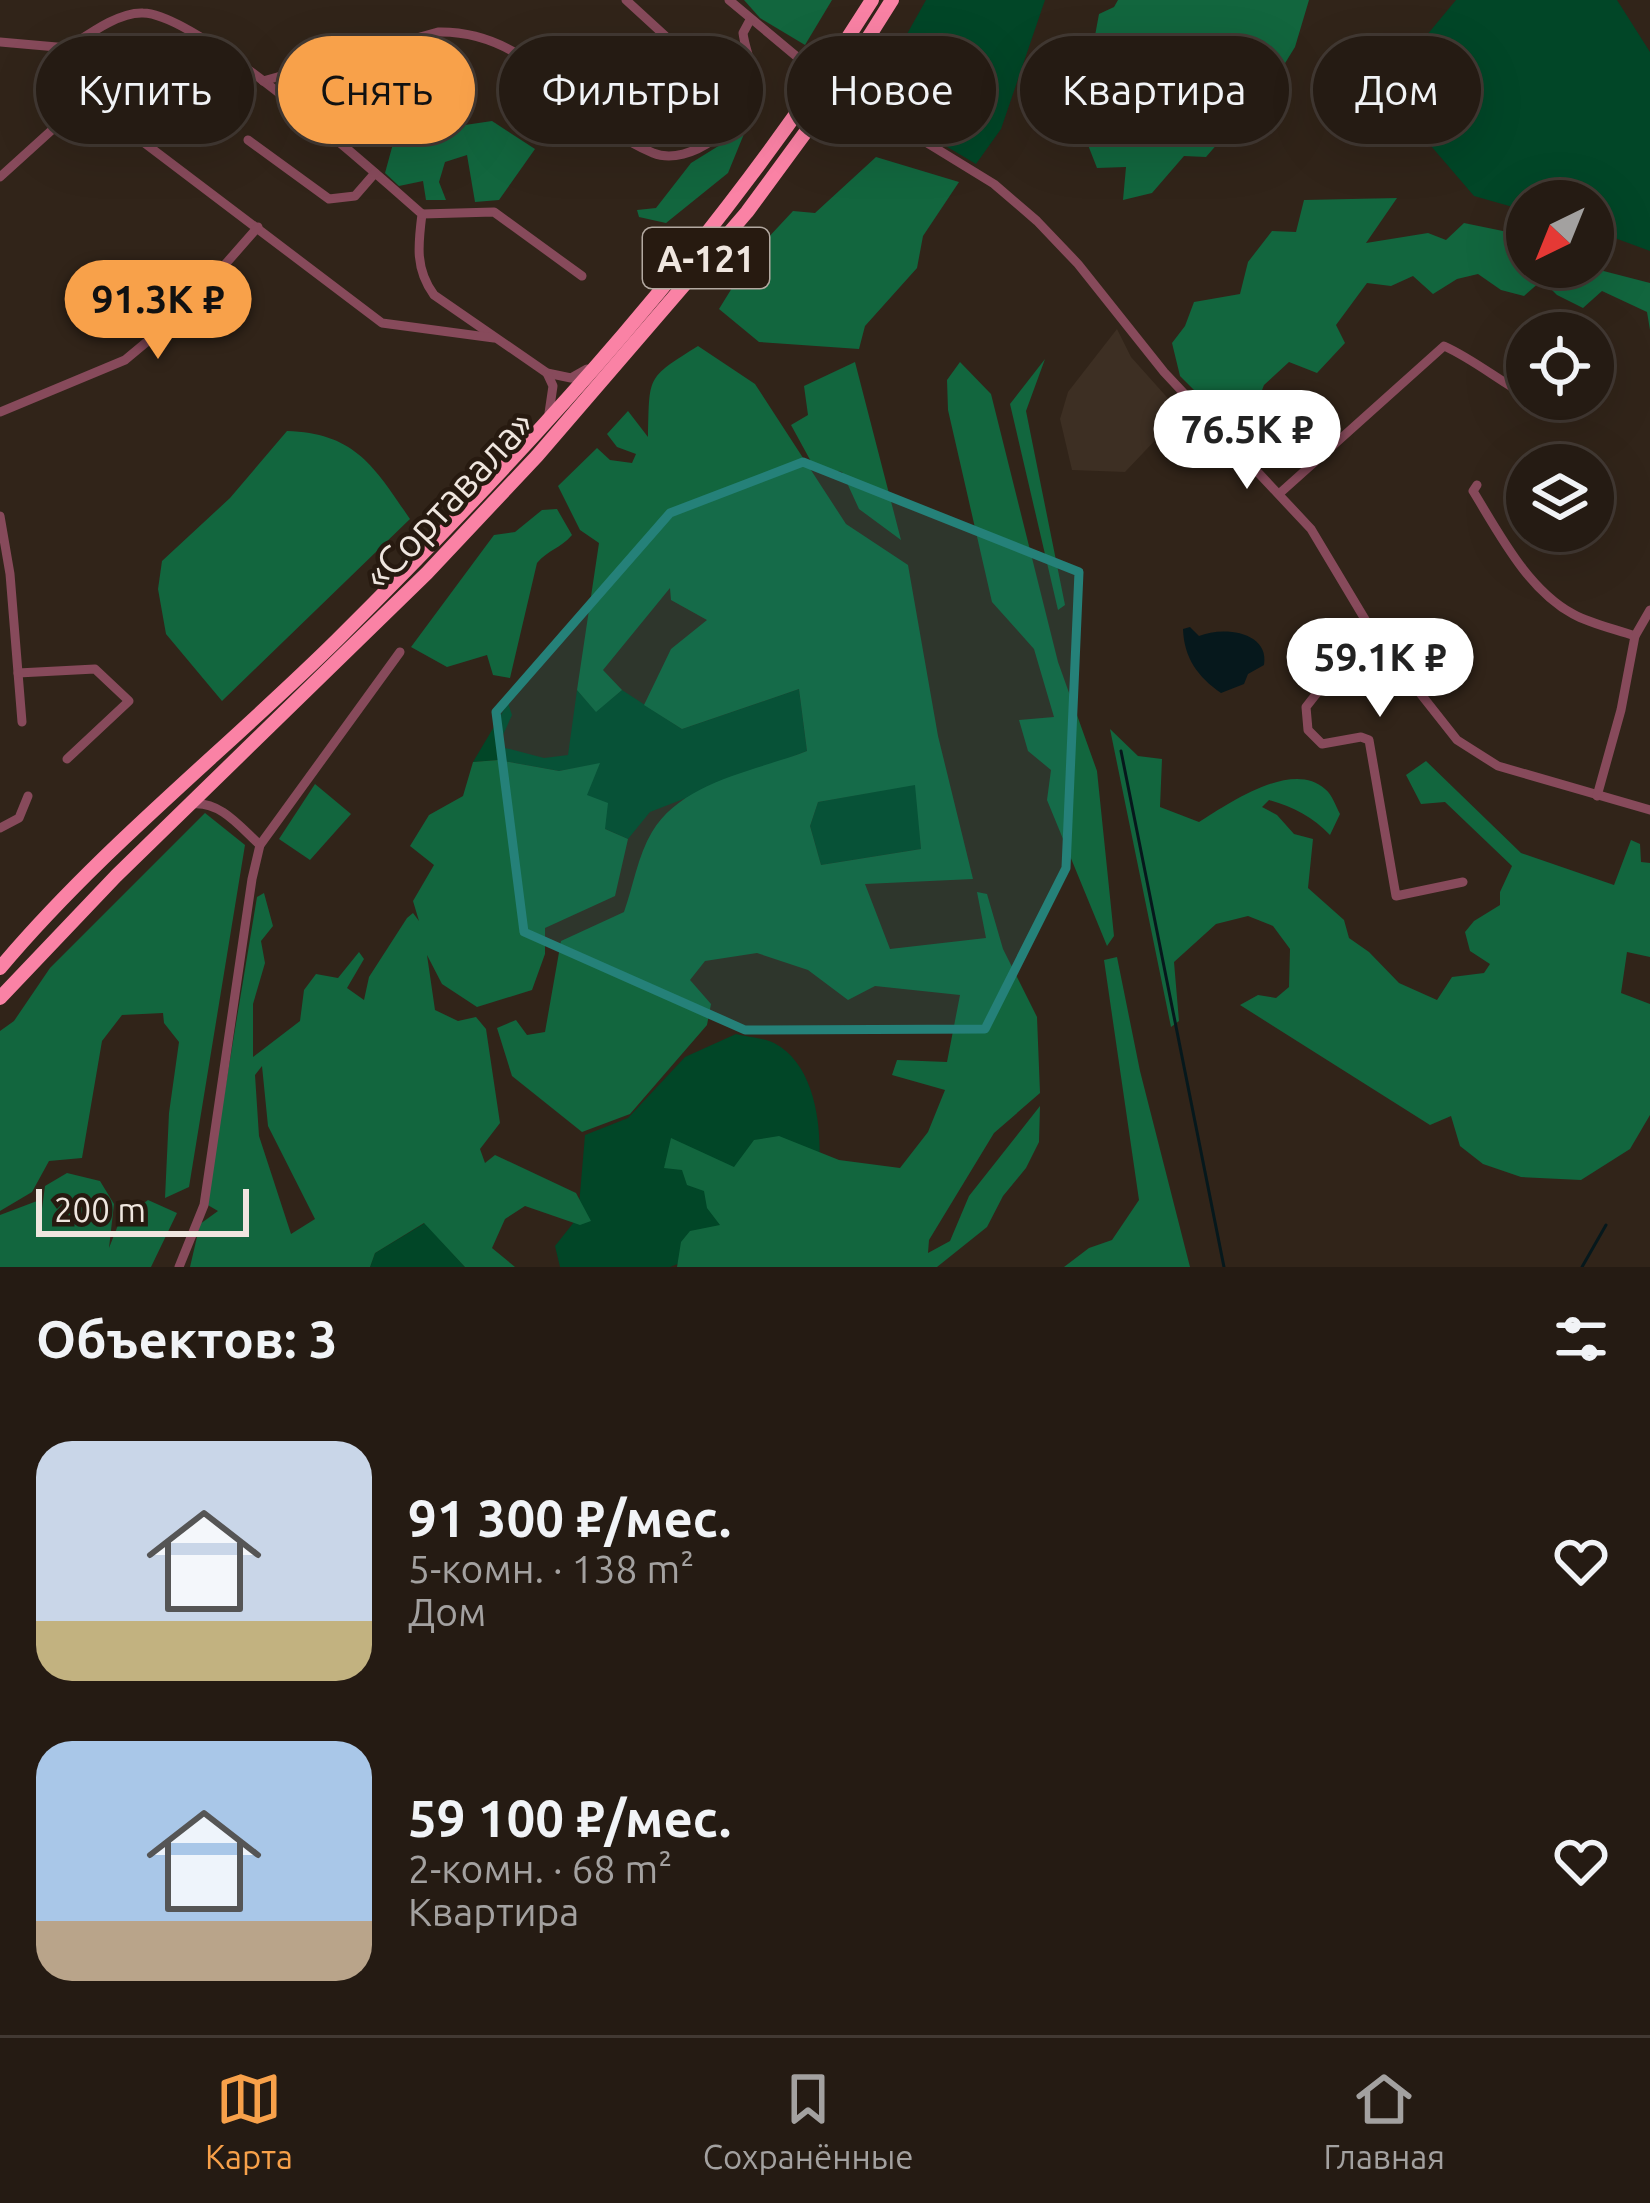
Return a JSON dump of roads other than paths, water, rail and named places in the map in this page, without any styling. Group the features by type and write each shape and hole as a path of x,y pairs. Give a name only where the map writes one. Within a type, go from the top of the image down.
{"highway":[{"name":"«Сортавала»","path":"0,968 119,845 352,625 538,429 735,200 813,94 872,0"},
{"name":"«Сортавала»","path":"0,998 30,963 427,573 537,456 747,212 826,103 892,0"}],"street":[{"path":"87,36 140,12 152,0"},
{"path":"626,0 665,36"},
{"path":"728,0 802,61 980,174 1027,212 1078,264 1193,404 1311,529 1391,658 1457,740 1517,773 1650,810"},
{"path":"140,12 201,38 263,81 422,214 494,212 582,276"},
{"path":"744,36 750,20"},
{"path":"263,81 438,32 467,32 499,45"},
{"path":"0,42 36,45"},
{"path":"0,177 37,144"},
{"path":"145,144 382,323 497,338"},
{"path":"253,144 329,199 355,196 375,173"},
{"path":"639,144 656,155 699,144"},
{"path":"422,214 417,253 423,280 434,296 547,373 571,378 600,359"},
{"path":"0,412 125,361 185,310 258,227"},
{"path":"1280,494 1444,346 1506,384"},
{"path":"538,429 554,400 547,373"},
{"path":"1478,485 1473,491 1513,556 1554,602 1574,616 1635,636"},
{"path":"0,515 10,574 22,722"},
{"path":"1598,796 1635,636 1650,610"},
{"path":"1427,623 1391,658 1353,666 1328,679 1306,706 1308,730 1322,744 1361,737 1369,740 1396,896 1463,882"},
{"path":"179,1267 204,1205 251,879 260,845 400,652"},
{"path":"18,673 94,669 129,701 67,759"},
{"path":"216,781 213,791 221,810"},
{"path":"0,828 19,818 28,796"},
{"path":"193,804 209,803 221,810 260,845"}],"waterway":[{"path":"1121,751 1224,1267"},
{"path":"1582,1267 1606,1225"}]}
